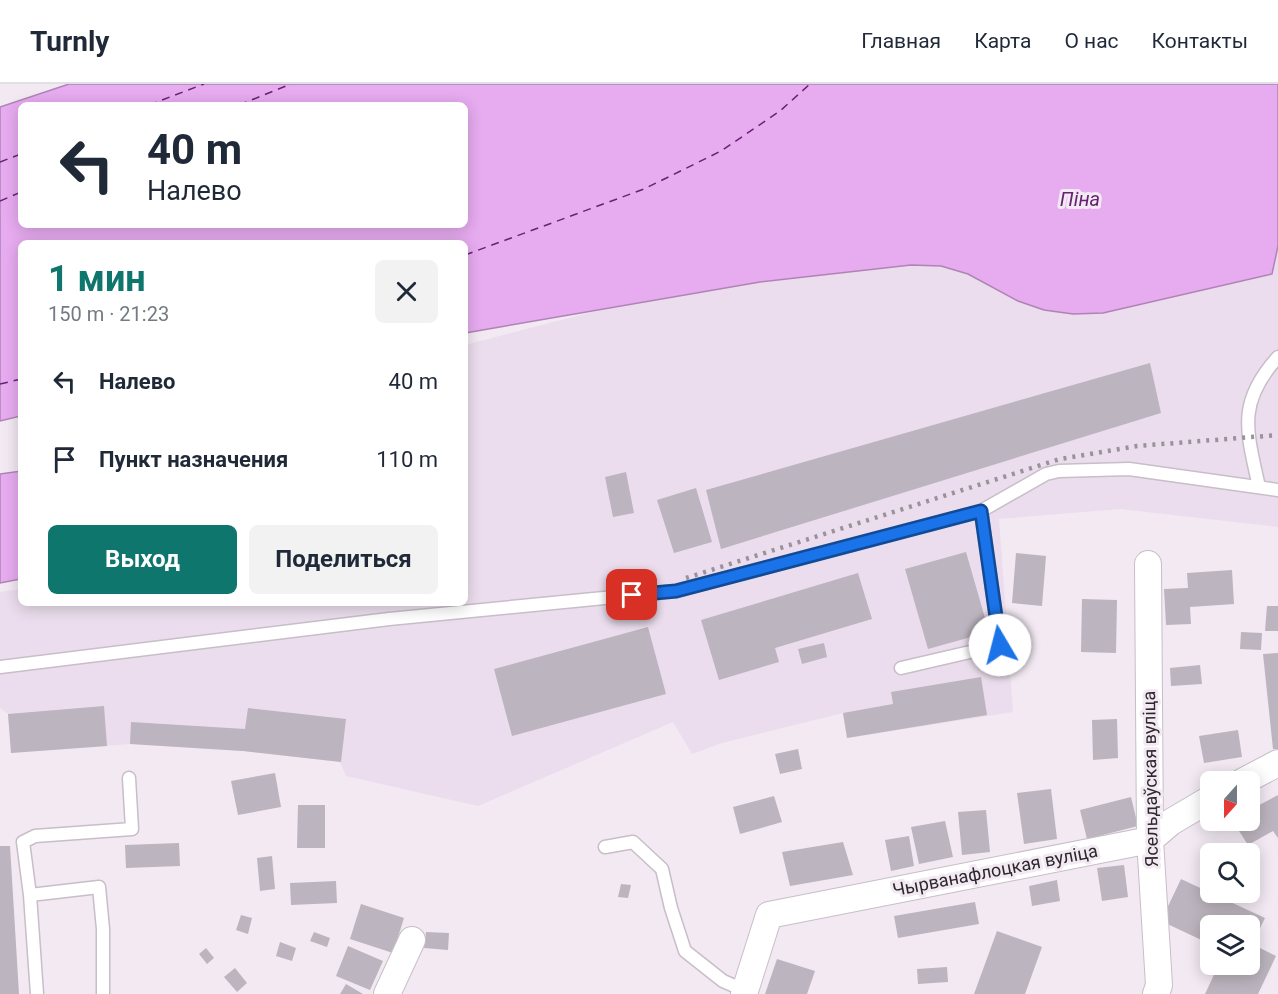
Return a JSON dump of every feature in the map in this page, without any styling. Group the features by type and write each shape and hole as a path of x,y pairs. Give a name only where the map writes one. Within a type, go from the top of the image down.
{"street":[{"name":"Ясельдаўская вуліца","path":"1148,564 1150,840 1159,985 1156,994"},
{"path":"1260,772 1278,763"},
{"name":"Чырванафлоцкая вуліца","path":"745,992 769,915 1150,840 1171,822 1200,805"},
{"path":"387,994 412,939"}],"lane":[{"path":"1259,487 1248,436 1247,412 1266,370 1278,357"},
{"path":"0,667 389,619 676,591 981,511 1046,474 1059,471 1129,469 1278,490"},
{"path":"901,668 1000,645 981,511"},
{"path":"37,994 30,895 23,842 35,836 132,829 129,778"},
{"path":"605,847 633,842 662,869 686,951 723,981 745,992"},
{"path":"30,895 99,887 103,929 103,994"}],"shaded area":[{"path":"1278,246 1278,527 1120,509 999,519 1013,712 847,738 843,713 722,743 692,754 673,722 478,806 346,776 340,762 243,751 130,744 11,753 8,714 0,708 0,592 18,589 18,606 468,606 468,344 619,305 760,282 911,265 941,266 968,274 1018,301 1272,274"}],"water":[{"name":"Піна","path":"69,84 1278,84 1278,246 1272,274 1103,313 1073,314 1044,310 1018,301 968,274 941,266 911,265 760,282 468,332 468,240 18,240 18,417 0,421 0,107"},
{"path":"18,471 18,580 0,583 0,474"}],"building":[{"path":"1150,363 1161,413 721,549 706,490"},
{"path":"626,472 634,513 613,517 605,477"},
{"path":"696,488 712,542 674,553 657,500"},
{"path":"966,552 989,632 928,649 905,569"},
{"path":"1016,553 1046,556 1042,606 1012,603"},
{"path":"1232,570 1234,604 1190,607 1191,624 1166,625 1164,589 1188,588 1187,573"},
{"path":"858,573 872,619 775,648 779,662 719,680 701,620"},
{"path":"1082,599 1117,600 1116,653 1081,652"},
{"path":"1267,606 1278,606 1278,631 1265,631"},
{"path":"648,627 666,694 512,736 494,669"},
{"path":"1241,632 1262,633 1261,650 1240,649"},
{"path":"824,643 827,657 802,664 798,649"},
{"path":"1278,653 1278,749 1273,749 1263,654"},
{"path":"1200,665 1202,684 1171,686 1170,668"},
{"path":"981,677 987,715 847,738 843,713 893,704 891,692"},
{"path":"104,706 107,746 11,753 8,714"},
{"path":"248,708 346,719 341,762 243,751 130,744 131,722 245,729"},
{"path":"1117,719 1118,758 1093,760 1092,720"},
{"path":"1238,730 1242,757 1204,763 1199,736"},
{"path":"798,749 802,769 780,774 775,754"},
{"path":"275,773 281,807 238,815 231,781"},
{"path":"1051,789 1057,839 1024,844 1017,793"},
{"path":"1278,795 1278,838 1273,831 1252,843 1247,843 1239,831 1260,831 1260,805"},
{"path":"774,796 782,822 740,834 733,807"},
{"path":"1131,797 1138,826 1087,839 1080,810"},
{"path":"298,805 325,805 325,848 297,848"},
{"path":"986,810 990,852 962,855 958,812"},
{"path":"945,821 953,857 919,864 911,827"},
{"path":"909,836 914,866 891,871 885,840"},
{"path":"843,842 853,875 790,886 782,852"},
{"path":"179,843 180,866 126,868 125,845"},
{"path":"0,846 10,846 19,994 0,994"},
{"path":"272,856 275,889 260,891 257,858"},
{"path":"1124,865 1128,897 1102,901 1097,868"},
{"path":"1181,879 1200,888 1200,903 1233,903 1259,915 1200,915 1200,939 1161,921"},
{"path":"1057,880 1060,901 1032,906 1029,886"},
{"path":"336,881 337,903 291,905 290,883"},
{"path":"621,884 631,885 628,898 618,897"},
{"path":"975,902 979,924 898,938 894,916"},
{"path":"361,904 404,918 393,953 350,939"},
{"path":"241,915 252,918 248,934 236,930"},
{"path":"1260,916 1265,918 1260,928"},
{"path":"997,931 1042,947 1025,994 974,994"},
{"path":"314,932 330,938 327,947 310,941"},
{"path":"426,932 449,933 448,950 424,948"},
{"path":"280,942 296,948 292,961 276,956"},
{"path":"348,946 383,961 370,990 336,976"},
{"path":"206,948 214,958 207,964 199,954"},
{"path":"1260,948 1276,956 1258,994 1205,994 1214,975 1260,975"},
{"path":"777,959 815,971 807,994 765,994"},
{"path":"947,967 948,982 918,984 917,969"},
{"path":"235,968 247,983 237,992 224,977"},
{"path":"346,984 363,994 340,994"}],"ferry route":[{"path":"157,102 204,84"},
{"path":"246,102 291,84"},
{"path":"468,254 644,189 721,151 780,111 810,84"},
{"path":"0,162 18,155"},
{"path":"0,201 18,193"},
{"path":"0,384 18,380"}],"railway":[{"path":"686,578 1060,459 1137,446 1278,435"}],"route":[{"path":"632,595 676,591 981,511 1000,645"}]}
